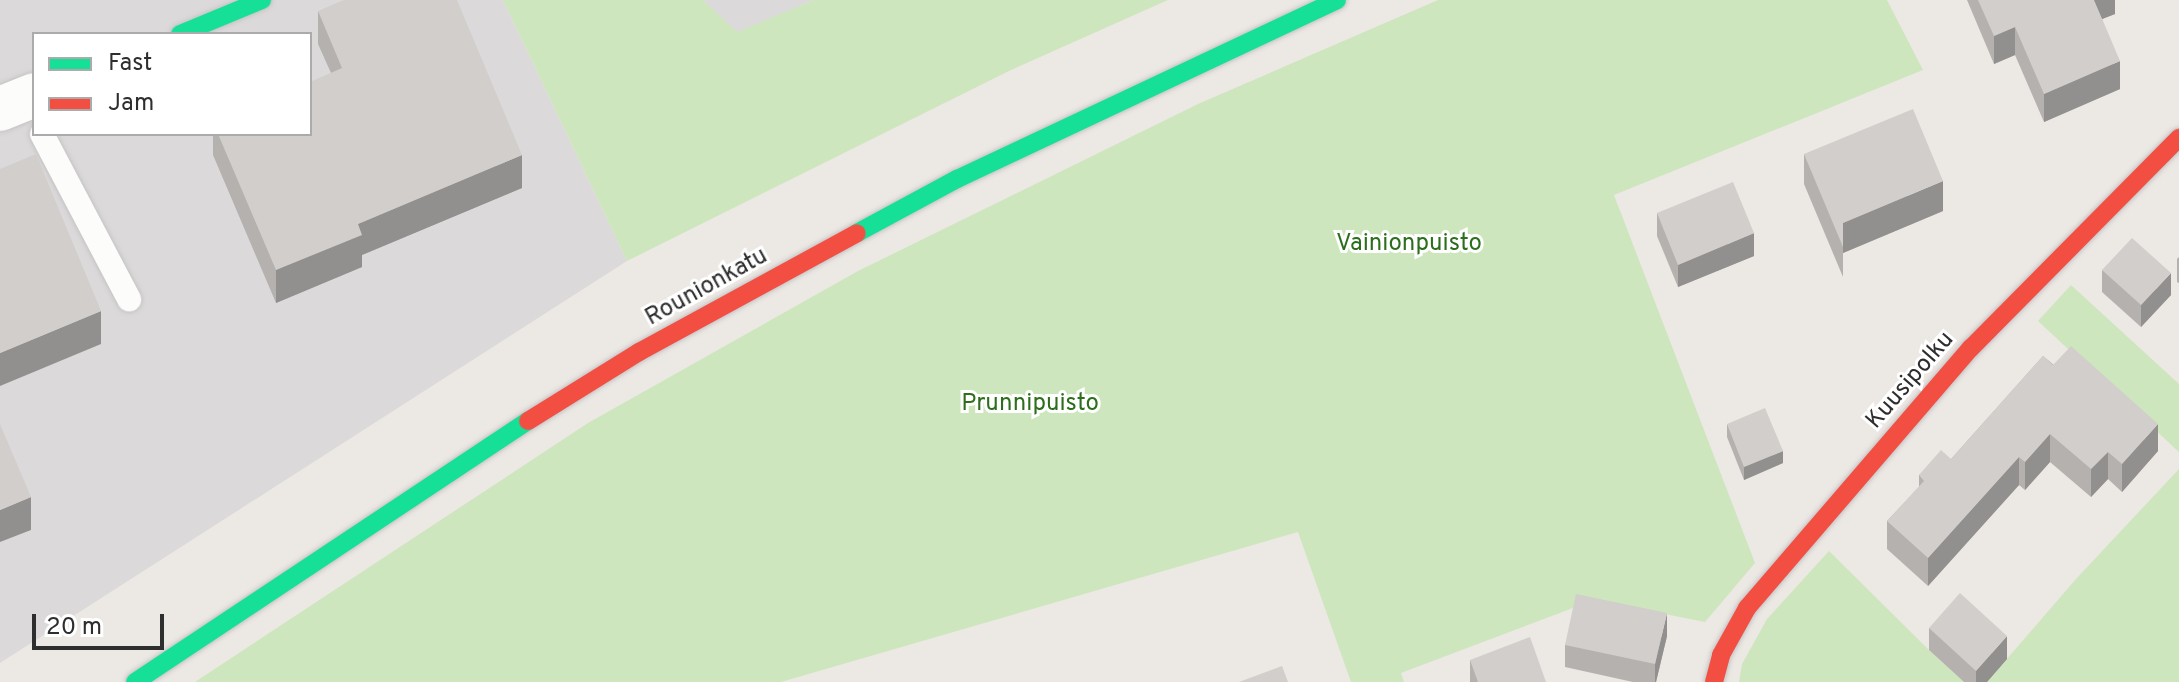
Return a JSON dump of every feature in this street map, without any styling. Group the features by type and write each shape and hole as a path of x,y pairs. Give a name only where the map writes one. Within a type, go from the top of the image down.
{"main road":[{"name":"Rounionkatu","path":"135,682 461,462 639,352 957,179 1337,0"},
{"path":"184,32 249,3"},
{"name":"Kuusipolku","path":"1714,682 1721,655 1747,608 1971,348 2179,138"}],"lane":[{"path":"41,136 129,299"}],"shaded area":[{"path":"0,0 503,0 627,261 0,663"},
{"path":"703,0 814,0 737,33"}],"green space":[{"path":"503,0 703,0 737,32 814,0 1168,0 1009,71 627,261"},
{"path":"1438,0 1887,0 1923,70 1614,195 1755,563 1705,622 1594,600 1401,673 1404,682 1351,682 1298,532 781,682 195,682 588,423 858,271 1198,104"},
{"path":"2071,285 2179,384 2179,452 2038,321"},
{"path":"2179,469 2179,682 1987,682 2076,579"},
{"path":"1829,551 1964,682 1739,682 1742,664 1767,619"}],"building":[{"path":"344,0 457,0 522,155 358,224 362,235 276,270 219,136 312,136 312,81 342,68 318,11"},
{"path":"1978,0 2094,0 2120,61 2044,94 2015,27 1994,36"},
{"path":"1913,109 1943,181 1843,223 1843,247 1804,154"},
{"path":"36,154 101,311 0,353 0,169"},
{"path":"1733,182 1754,233 1678,265 1657,213"},
{"path":"2132,238 2171,273 2141,305 2102,270"},
{"path":"2071,346 2158,424 2122,464 2108,452 2091,469 2050,434 2025,462 2019,457 1928,558 1887,521 1924,481 1919,475 1941,450 1951,459 2043,356 2053,365"},
{"path":"1765,408 1783,451 1744,467 1727,424"},
{"path":"0,424 31,497 0,510"},
{"path":"1960,593 2007,636 1976,671 1929,628"},
{"path":"1576,594 1667,613 1655,664 1565,645"},
{"path":"1530,637 1546,682 1478,682 1470,660"},
{"path":"1282,666 1288,682 1239,682"}],"traffic: fast":[{"path":"185,32 262,0"},
{"path":"857,233 957,179 1337,0"},
{"path":"135,682 528,421"}],"traffic: jam":[{"path":"1714,682 1721,655 1747,608 1971,348 2179,138"},
{"path":"528,421 639,352 857,233"}],"park label":[{"name":"Vainionpuisto","path":"1409,245"},
{"name":"Prunnipuisto","path":"1030,405"}]}
